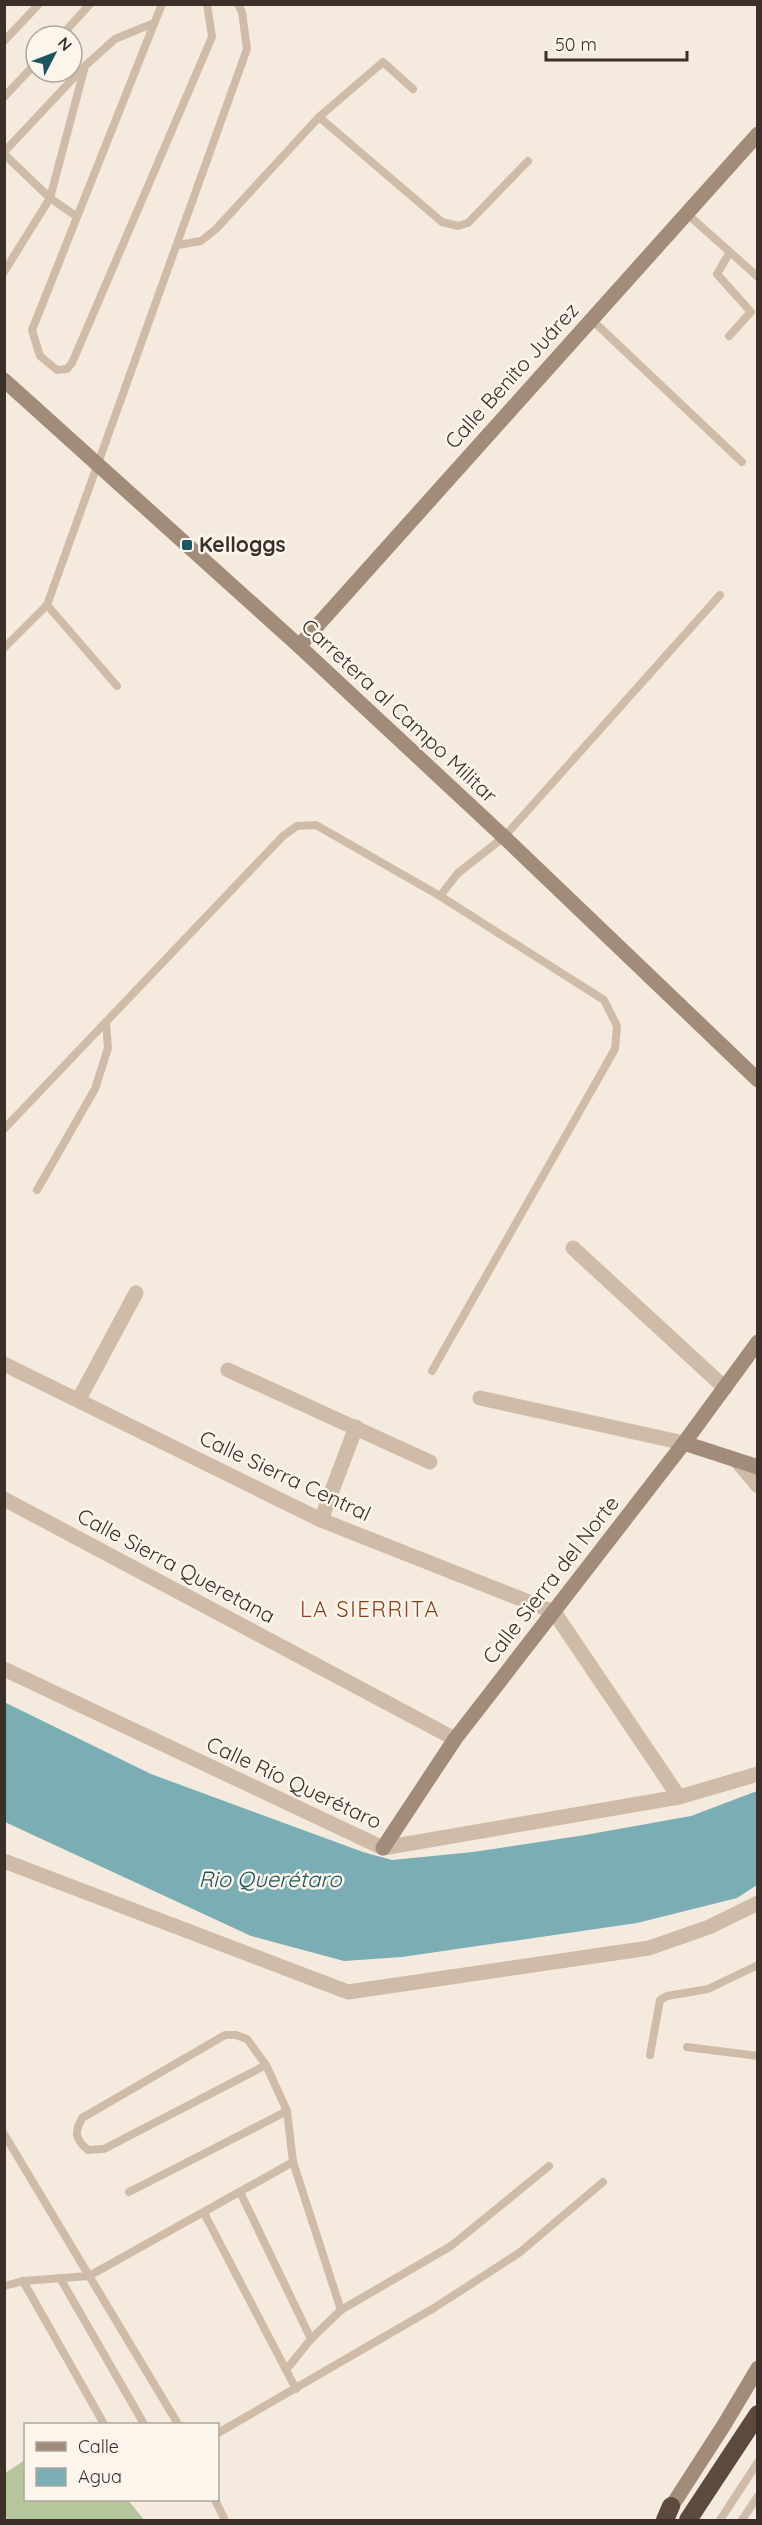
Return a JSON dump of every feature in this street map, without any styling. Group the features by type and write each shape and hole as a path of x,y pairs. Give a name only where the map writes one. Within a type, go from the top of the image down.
{"highway":[{"path":"688,2520 753,2421"}],"street":[{"name":"Calle Benito Juárez","path":"299,646 758,134"},
{"name":"Carretera al Campo Militar","path":"4,380 299,646 504,837 758,1080"},
{"path":"573,1248 725,1388"},
{"path":"79,1399 136,1293"},
{"name":"Calle Sierra del Norte","path":"383,1848 455,1738 684,1443 758,1342"},
{"name":"Calle Sierra Central","path":"4,1364 321,1520 554,1612"},
{"path":"228,1371 430,1462"},
{"path":"480,1398 684,1443 758,1467"},
{"path":"321,1520 356,1427"},
{"path":"736,1460 758,1486"},
{"name":"Calle Sierra Queretana","path":"4,1499 455,1738"},
{"path":"554,1612 680,1797"},
{"name":"Calle Río Querétaro","path":"4,1669 383,1848 680,1797 758,1773"},
{"path":"4,1861 348,1992 649,1948 709,1927 758,1903"},
{"path":"666,2516 758,2368"},
{"path":"753,2421 758,2404"}],"lane":[{"path":"4,41 39,4"},
{"path":"72,24 90,4"},
{"path":"162,4 32,330 40,356 57,370 67,369 72,363 212,37 207,4"},
{"path":"4,648 47,605 248,49 243,7"},
{"path":"76,216 50,198 4,153 85,66 115,39 154,23"},
{"path":"178,245 201,241 216,229 319,117 383,62 413,89"},
{"path":"4,272 50,198 85,66"},
{"path":"4,97 24,76"},
{"path":"319,117 442,222 458,226 468,224 528,161"},
{"path":"686,213 758,277"},
{"path":"729,336 751,312 717,274 730,252"},
{"path":"591,319 742,462"},
{"path":"440,896 458,873 504,837 720,595"},
{"path":"47,605 117,686"},
{"path":"4,1129 283,836 297,826 316,825 440,896 604,1000 617,1026 615,1049 432,1371"},
{"path":"37,1190 95,1089 108,1048 106,1022"},
{"path":"651,2055 660,2000 667,1996 708,1989 758,1965"},
{"path":"266,2065 104,2149 88,2150 77,2141 76,2131 82,2118 225,2036 236,2035 247,2039 266,2065 287,2111 292,2162 341,2310"},
{"path":"687,2047 758,2055"},
{"path":"129,2192 287,2111"},
{"path":"4,2134 177,2423"},
{"path":"4,2286 23,2281 89,2276 292,2162"},
{"path":"286,2370 311,2339 341,2310 451,2246 549,2166"},
{"path":"219,2432 434,2308 519,2253 603,2182"},
{"path":"240,2192 311,2339"},
{"path":"204,2213 296,2389"},
{"path":"60,2278 143,2423"},
{"path":"23,2281 103,2423"},
{"path":"720,2520 758,2462"},
{"path":"742,2520 758,2496"},
{"path":"216,2501 225,2520"}],"green space":[{"path":"24,2461 24,2501 129,2501 144,2520 5,2520 5,2473"}],"water":[{"name":"Rio Querétaro","path":"4,1702 151,1774 363,1852 392,1860 473,1852 691,1816 757,1791 757,1885 737,1898 637,1923 402,1957 344,1961 251,1936 5,1822"}],"place":[{"name":"Kelloggs","path":"187,545"}],"district":[{"name":"LA SIERRITA","path":"370,1609"}]}
